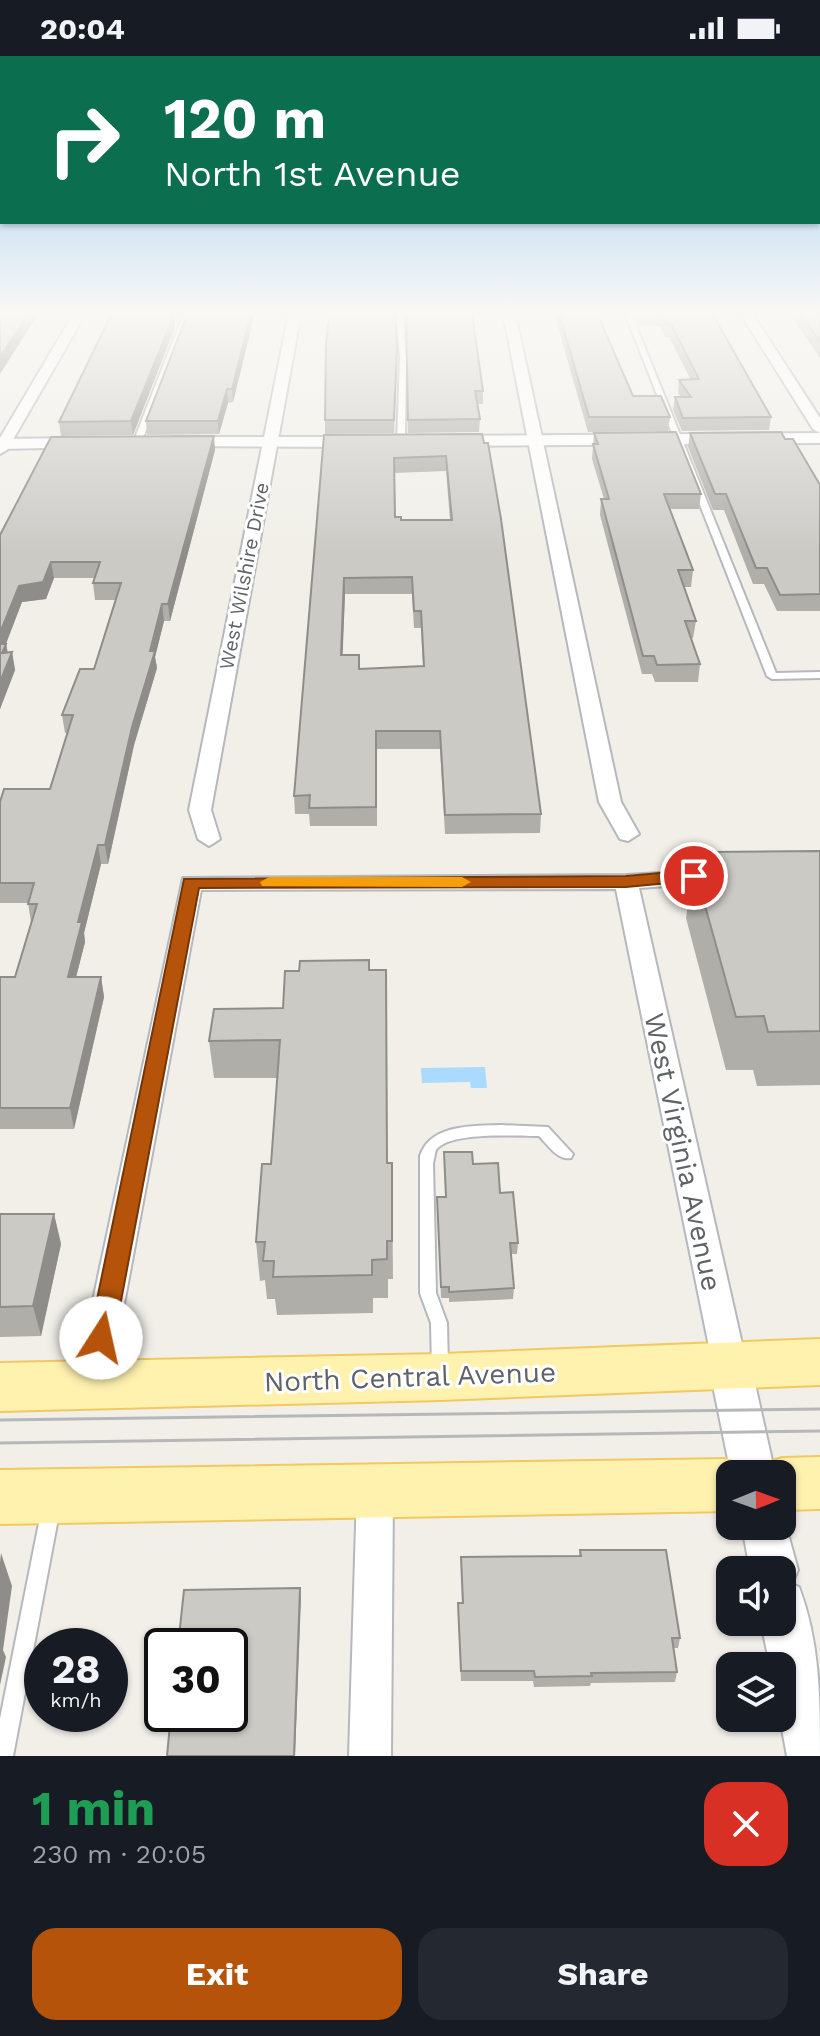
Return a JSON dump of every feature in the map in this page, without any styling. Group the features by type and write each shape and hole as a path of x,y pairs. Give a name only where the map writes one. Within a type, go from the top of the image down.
{"main road":[{"name":"North Central Avenue","path":"0,1387 441,1377 820,1362"},
{"path":"796,1484 820,1483"},
{"path":"27,1497 716,1485"}],"street":[{"path":"1,446 33,392"},
{"name":"West Wilshire Drive","path":"209,839 200,810 280,392"},
{"path":"526,392 610,802 628,834"},
{"path":"797,392 820,429"},
{"path":"1,446 820,438"},
{"path":"92,1385 191,883 626,882 745,876"},
{"name":"West Virginia Avenue","path":"626,882 750,1460"},
{"path":"370,1756 375,1492"},
{"path":"788,1636 811,1756"}],"lane":[{"path":"123,443 148,392"},
{"path":"408,392 415,442"},
{"path":"661,392 772,676 820,675"},
{"path":"441,1377 439,1323 428,1293 425,1218 430,1147 439,1139 467,1133 543,1131 566,1154"},
{"path":"3,1756 27,1497"}],"water":[{"path":"485,1067 487,1088 471,1088 470,1082 422,1083 421,1068"}],"building":[{"path":"73,392 143,392 131,421 59,422"},
{"path":"157,392 226,392 218,421 146,421"},
{"path":"325,392 395,392 394,420 325,420"},
{"path":"407,392 475,392 480,419 408,420"},
{"path":"582,392 661,396 670,417 589,417"},
{"path":"688,392 757,392 771,417 683,418 675,397 691,397"},
{"path":"676,432 701,494 664,494 693,570 678,570 696,621 685,621 700,664 657,665 654,656 643,656 601,499 609,499 593,444 598,444 594,433"},
{"path":"781,432 785,439 793,439 820,485 820,594 780,595 767,568 756,568 726,494 715,494 690,433"},
{"path":"482,434 484,443 488,443 541,814 445,815 440,731 376,731 376,807 309,808 310,795 294,796 324,435","holes":["446,456 452,520 401,520 401,517 395,517 394,458","412,577 414,611 421,611 424,666 359,669 359,655 341,655 344,578"]},
{"path":"214,436 168,604 162,604 150,651 155,651 132,727 105,845 98,845 78,922 82,922 68,977 101,977 70,1108 0,1108 0,977 15,977 37,904 28,904 34,883 0,883 0,802 4,789 50,789 73,715 62,715 80,669 94,669 121,583 93,583 100,562 51,562 43,582 19,586 0,633 0,535 51,437"},
{"path":"0,644 6,644 2,653 12,652 0,682"},
{"path":"820,851 820,1031 768,1032 764,1016 736,1017 694,866 716,866 712,852"},
{"path":"369,960 369,970 386,970 387,1163 392,1163 392,1241 387,1241 387,1259 372,1260 372,1275 273,1277 274,1261 263,1261 265,1242 256,1242 262,1164 271,1164 280,1040 209,1041 214,1009 283,1008 285,971 299,971 300,961"},
{"path":"444,1152 472,1152 473,1164 498,1163 500,1193 513,1192 518,1243 510,1243 514,1288 449,1292 449,1287 441,1287 437,1197 446,1197"},
{"path":"0,1214 54,1214 33,1306 0,1307"},
{"path":"580,1550 666,1550 680,1638 672,1638 677,1672 535,1677 534,1671 461,1671 458,1603 463,1603 461,1557 581,1556"},
{"path":"300,1588 294,1756 167,1756 169,1732 248,1732 248,1628 180,1628 184,1590"}],"tram line":[{"path":"0,1420 820,1409"},
{"path":"0,1443 820,1431"}],"slow traffic":[{"path":"269,882 462,882"}],"route":[{"path":"101,1338 191,883 626,882 694,876"}]}
